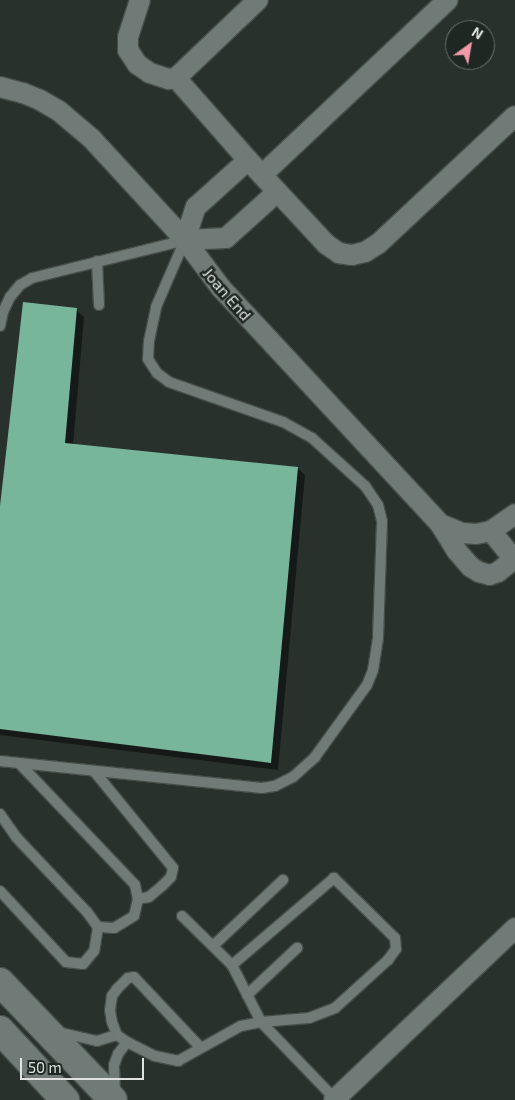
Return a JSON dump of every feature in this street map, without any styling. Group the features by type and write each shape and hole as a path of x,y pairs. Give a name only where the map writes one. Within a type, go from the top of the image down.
{"main road":[{"path":"0,982 114,1100"},
{"path":"0,1030 66,1100"}],"street":[{"path":"140,0 128,37 128,50 137,64 150,73 169,79 176,78 258,0"},
{"path":"262,175 448,0"},
{"path":"176,78 248,160 326,244 339,253 352,255 365,252 378,244 515,116"},
{"name":"Joan End","path":"0,87 40,100 73,122 91,138 185,240 220,288 440,524"},
{"path":"248,160 196,207 185,240 226,238 277,192"},
{"path":"440,524 462,534 491,531 515,514"},
{"path":"440,524 456,550 471,567 479,572 490,575 498,572 514,558 491,531"},
{"path":"334,1100 515,928"}],"lane":[{"path":"0,326 3,312 10,297 20,285 32,278 185,240"},
{"path":"0,761 262,788 275,786 293,777 315,757 367,685 376,655 382,521 378,505 365,486 312,438 283,422 170,382 157,373 148,359 149,341 156,307 185,240"},
{"path":"97,261 99,305"},
{"path":"18,763 135,885 138,899 134,916 114,928 98,928"},
{"path":"94,771 172,868 171,877 162,886 149,897 138,899"},
{"path":"0,814 16,836 86,912 98,928 94,951 83,964 66,962 0,891"},
{"path":"200,1047 134,977 128,978 117,988 112,996 110,1010 117,1034 127,1042 155,1056 178,1061 200,1047 241,1026 261,1022 309,1018 335,1008 388,960 396,949 395,938 334,878 232,965"},
{"path":"214,946 282,880"},
{"path":"182,916 232,965 261,1022 334,1100"},
{"path":"247,995 297,948"},
{"path":"43,1026 63,1034 97,1041 117,1034"},
{"path":"114,1100 114,1065 118,1054 127,1042"}],"building":[{"path":"23,302 77,308 65,443 298,467 271,763 0,729 0,506"}]}
